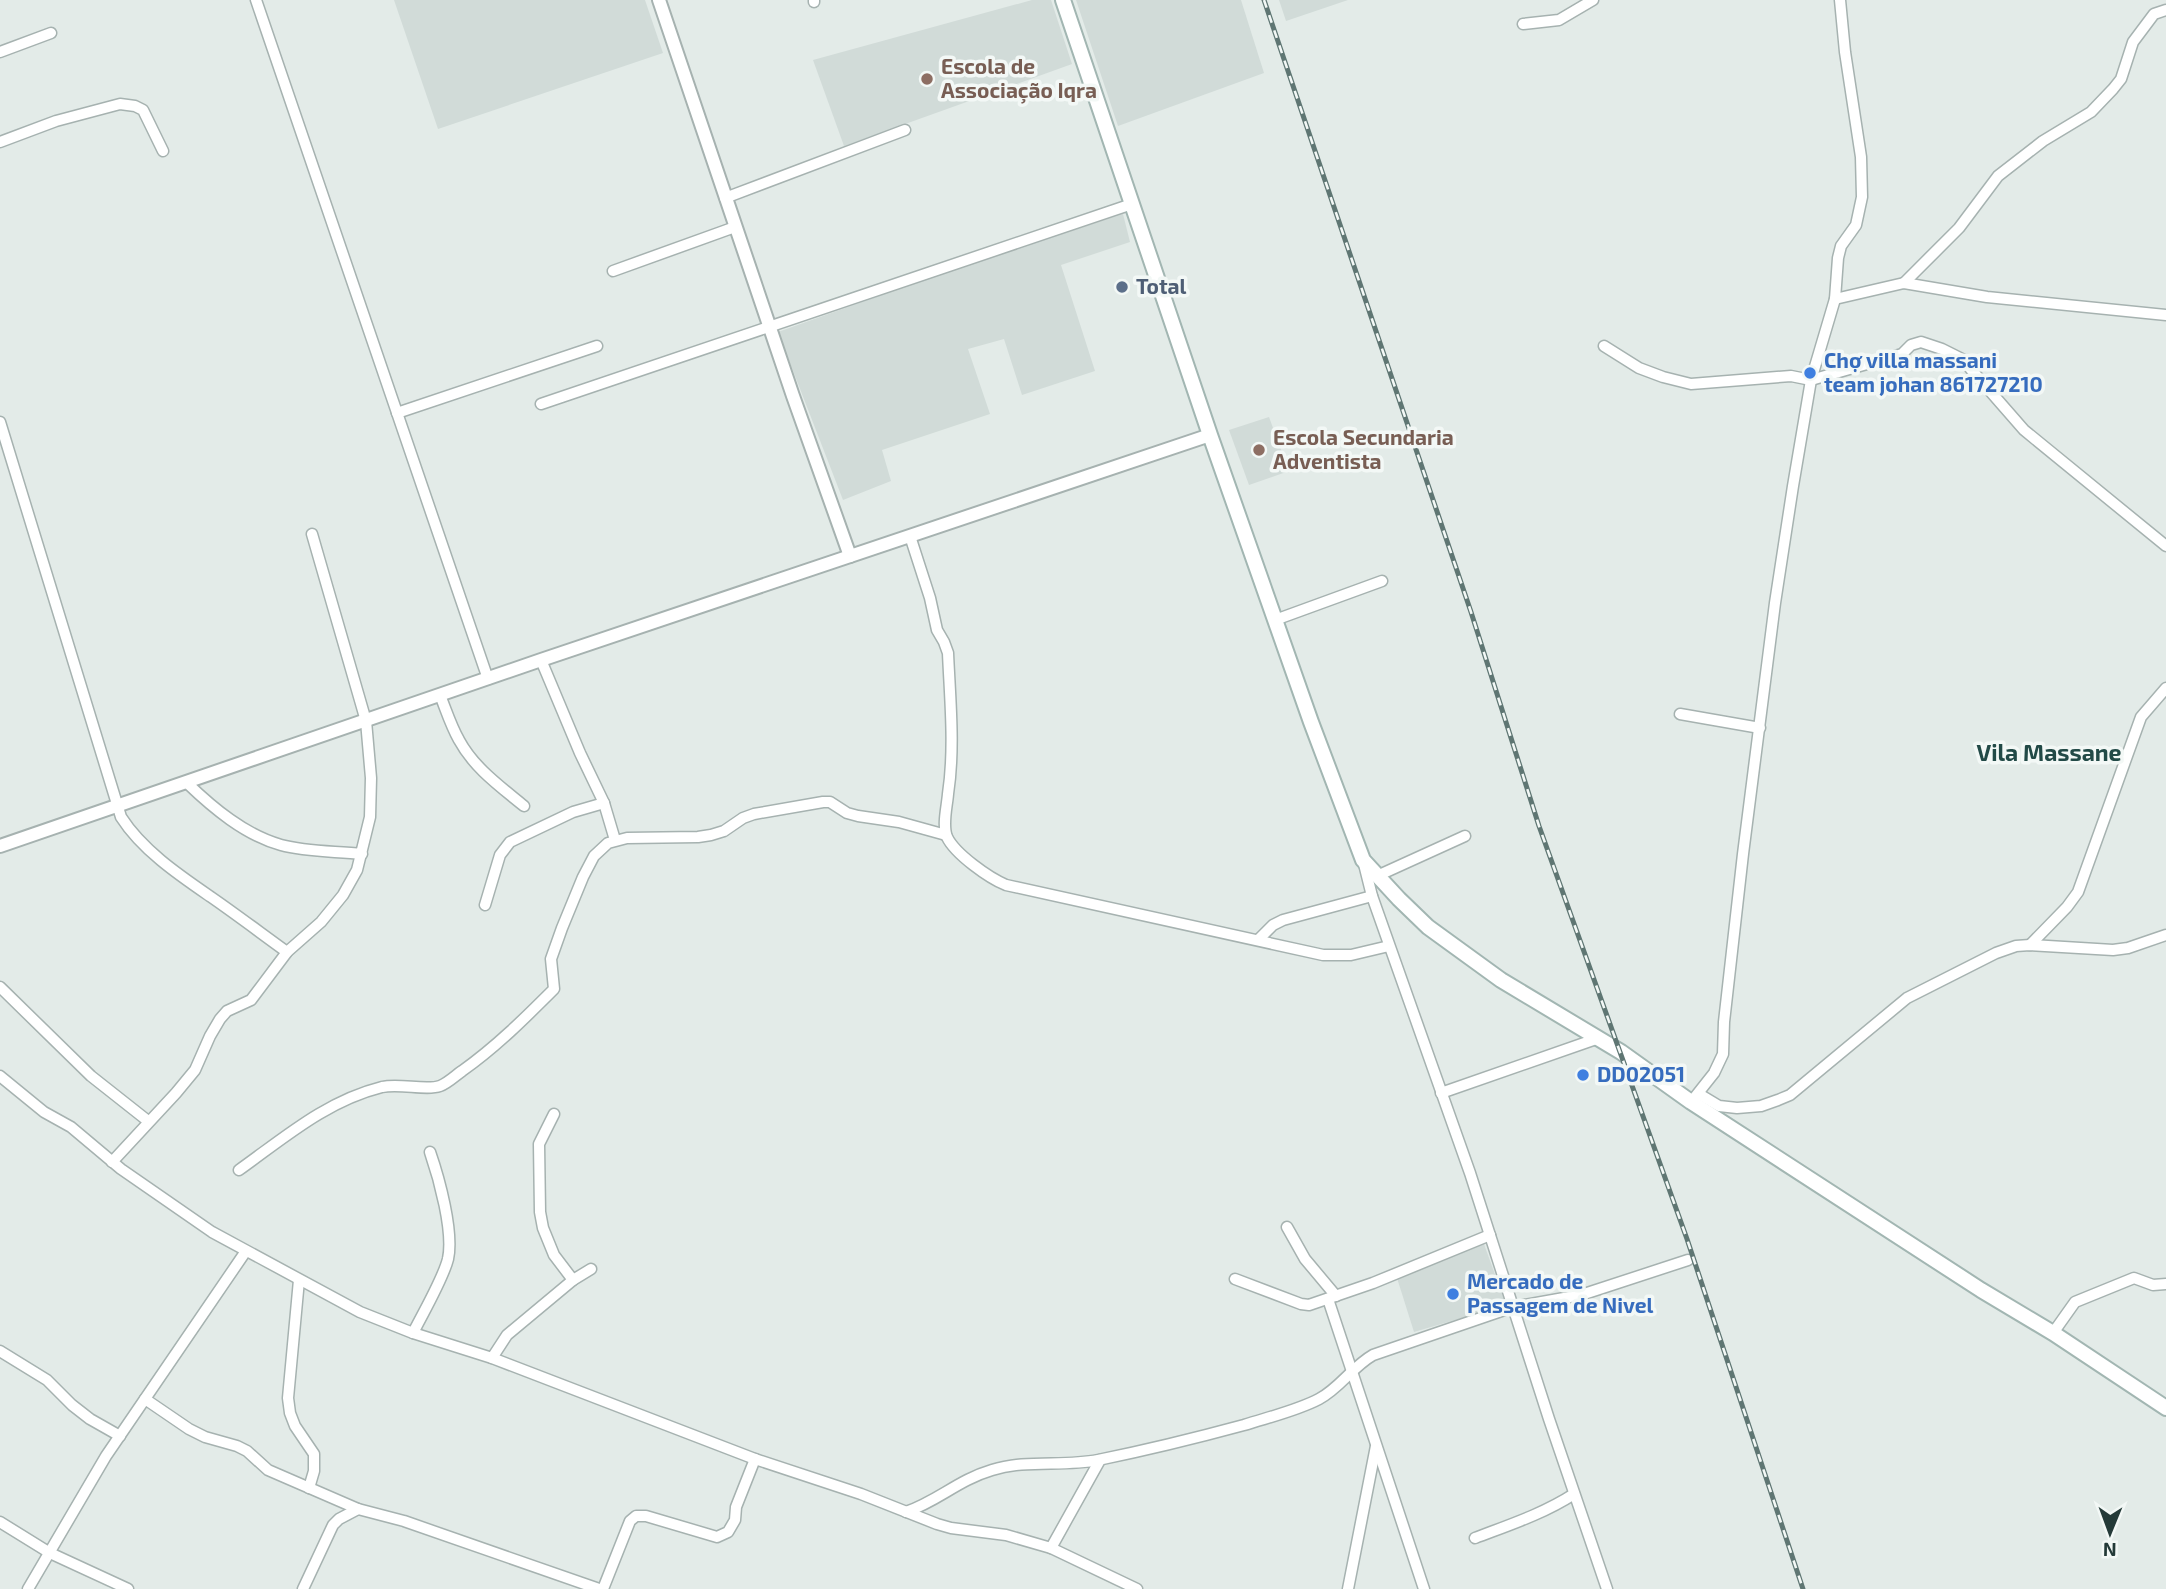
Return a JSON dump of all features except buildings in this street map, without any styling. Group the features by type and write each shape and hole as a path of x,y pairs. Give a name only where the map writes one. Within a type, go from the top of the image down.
{"main road":[{"path":"1063,0 1210,435 1355,844 1363,860 1428,927 1501,980 1695,1098 1981,1290 2166,1408"}],"street":[{"path":"256,0 488,679"},
{"path":"659,0 850,556"},
{"path":"1523,24 1559,20 1593,0"},
{"path":"1840,0 1861,157 1862,197 1856,225 1841,247 1835,299 1811,380 1775,603 1724,1021 1723,1054 1714,1073 1695,1098 1719,1106 1737,1108 1761,1105 1790,1095 1907,998 1996,953 2030,945 2113,950 2128,948 2166,935"},
{"path":"1904,284 1959,228 1998,176 2043,141 2091,112 2106,97 2121,79 2133,42 2154,14 2166,10"},
{"path":"0,52 51,33"},
{"path":"0,142 56,121 120,104 143,110 163,151"},
{"path":"725,198 905,131"},
{"path":"541,404 1132,204"},
{"path":"613,271 735,227"},
{"path":"1835,299 1904,284 1987,298 2166,315"},
{"path":"1604,346 1639,368 1691,384 1791,376 1811,380 1902,354 1911,345 1921,342 1942,349 1962,359 2024,430 2166,546"},
{"path":"397,413 597,346"},
{"path":"1,428 117,806 127,826 178,874 286,952"},
{"path":"0,846 541,660 1210,435"},
{"path":"112,1162 195,1070 220,1018 227,1011 251,1000 286,952 321,922 343,895 357,870 370,817 371,778 366,721 312,534"},
{"path":"910,536 930,598 937,631 948,653 951,757 945,816 946,835"},
{"path":"1275,620 1382,581"},
{"path":"541,660 604,803 615,840"},
{"path":"2030,945 2078,892 2136,728 2166,688"},
{"path":"440,695 470,757 524,806"},
{"path":"1680,714 1760,728"},
{"path":"187,783 212,806 253,834 298,848 362,853"},
{"path":"239,1170 302,1123 340,1104 379,1088 394,1085 431,1088 441,1086 520,1024 554,989 551,959 574,896 594,856 615,840 711,835 724,831 754,814 830,802 847,813 899,822 946,835 967,859 994,880 1006,884 1323,955 1351,955 1389,946"},
{"path":"485,905 500,855 510,842 573,812 604,803"},
{"path":"1377,876 1465,836"},
{"path":"1363,860 1372,896 1470,1173 1607,1589"},
{"path":"1258,940 1273,925 1283,920 1372,896"},
{"path":"0,987 91,1076 148,1121"},
{"path":"1441,1093 1597,1039"},
{"path":"0,1076 44,1112 71,1127 112,1162 201,1224 359,1312 492,1358 755,1459 951,1528 1006,1535 1051,1548 1136,1589"},
{"path":"554,1114 539,1144 540,1212 543,1228 554,1255 573,1280"},
{"path":"414,1333 448,1259 443,1193 430,1152"},
{"path":"1287,1227 1304,1259 1332,1297 1351,1371 1424,1589"},
{"path":"1235,1279 1309,1305 1490,1235"},
{"path":"28,1589 91,1479 246,1251"},
{"path":"906,1512 921,1507 966,1479 995,1469 1020,1464 1100,1460 1180,1443 1303,1406 1321,1398 1360,1362 1373,1355 1513,1307 1581,1295 1688,1260"},
{"path":"492,1358 507,1335 573,1280 592,1269"},
{"path":"2053,1334 2075,1303 2091,1295 2134,1278 2153,1285 2166,1284"},
{"path":"299,1280 288,1398 295,1426 314,1454 314,1471 309,1488"},
{"path":"0,1351 47,1380 90,1419 120,1436"},
{"path":"145,1399 189,1429 247,1451 268,1470 358,1509 404,1521 601,1589 630,1521 636,1516 646,1516 717,1537 728,1532 735,1520 736,1507 755,1459"},
{"path":"1348,1589 1376,1446"},
{"path":"1051,1548 1100,1460"},
{"path":"1475,1538 1523,1521 1574,1494"},
{"path":"303,1589 333,1525 334,1498"},
{"path":"333,1525 358,1509"},
{"path":"0,1522 50,1553 128,1589"}],"shaded area":[{"path":"394,0 645,0 663,53 438,129"},
{"path":"1032,0 1051,0 1072,64 844,146 813,60"},
{"path":"1076,0 1241,0 1264,73 1118,126"},
{"path":"1279,0 1348,0 1286,21"},
{"path":"1123,214 1130,242 1061,265 1095,371 1022,395 1004,339 968,349 990,414 882,450 891,481 843,500 778,332 952,270"},
{"name":"Escola Secundaria Adventista","path":"1269,417 1289,471 1249,485 1229,430"},
{"name":"Mercado de Passagem de Nivel","path":"1484,1244 1506,1305 1414,1332 1397,1278"}],"railway":[{"path":"1264,0 1471,612 1539,826 1687,1239 1803,1589"}],"place":[{"name":"Escola de Associação Iqra","path":"927,79"},
{"name":"Total","path":"1122,287"},
{"name":"Chợ villa massani team johan 861727210","path":"1810,373"},
{"name":"Escola Secundaria Adventista","path":"1259,450"},
{"name":"DD02051","path":"1583,1075"},
{"name":"Mercado de Passagem de Nivel","path":"1453,1294"}],"district":[{"name":"Vila Massane","path":"2049,753"}]}
